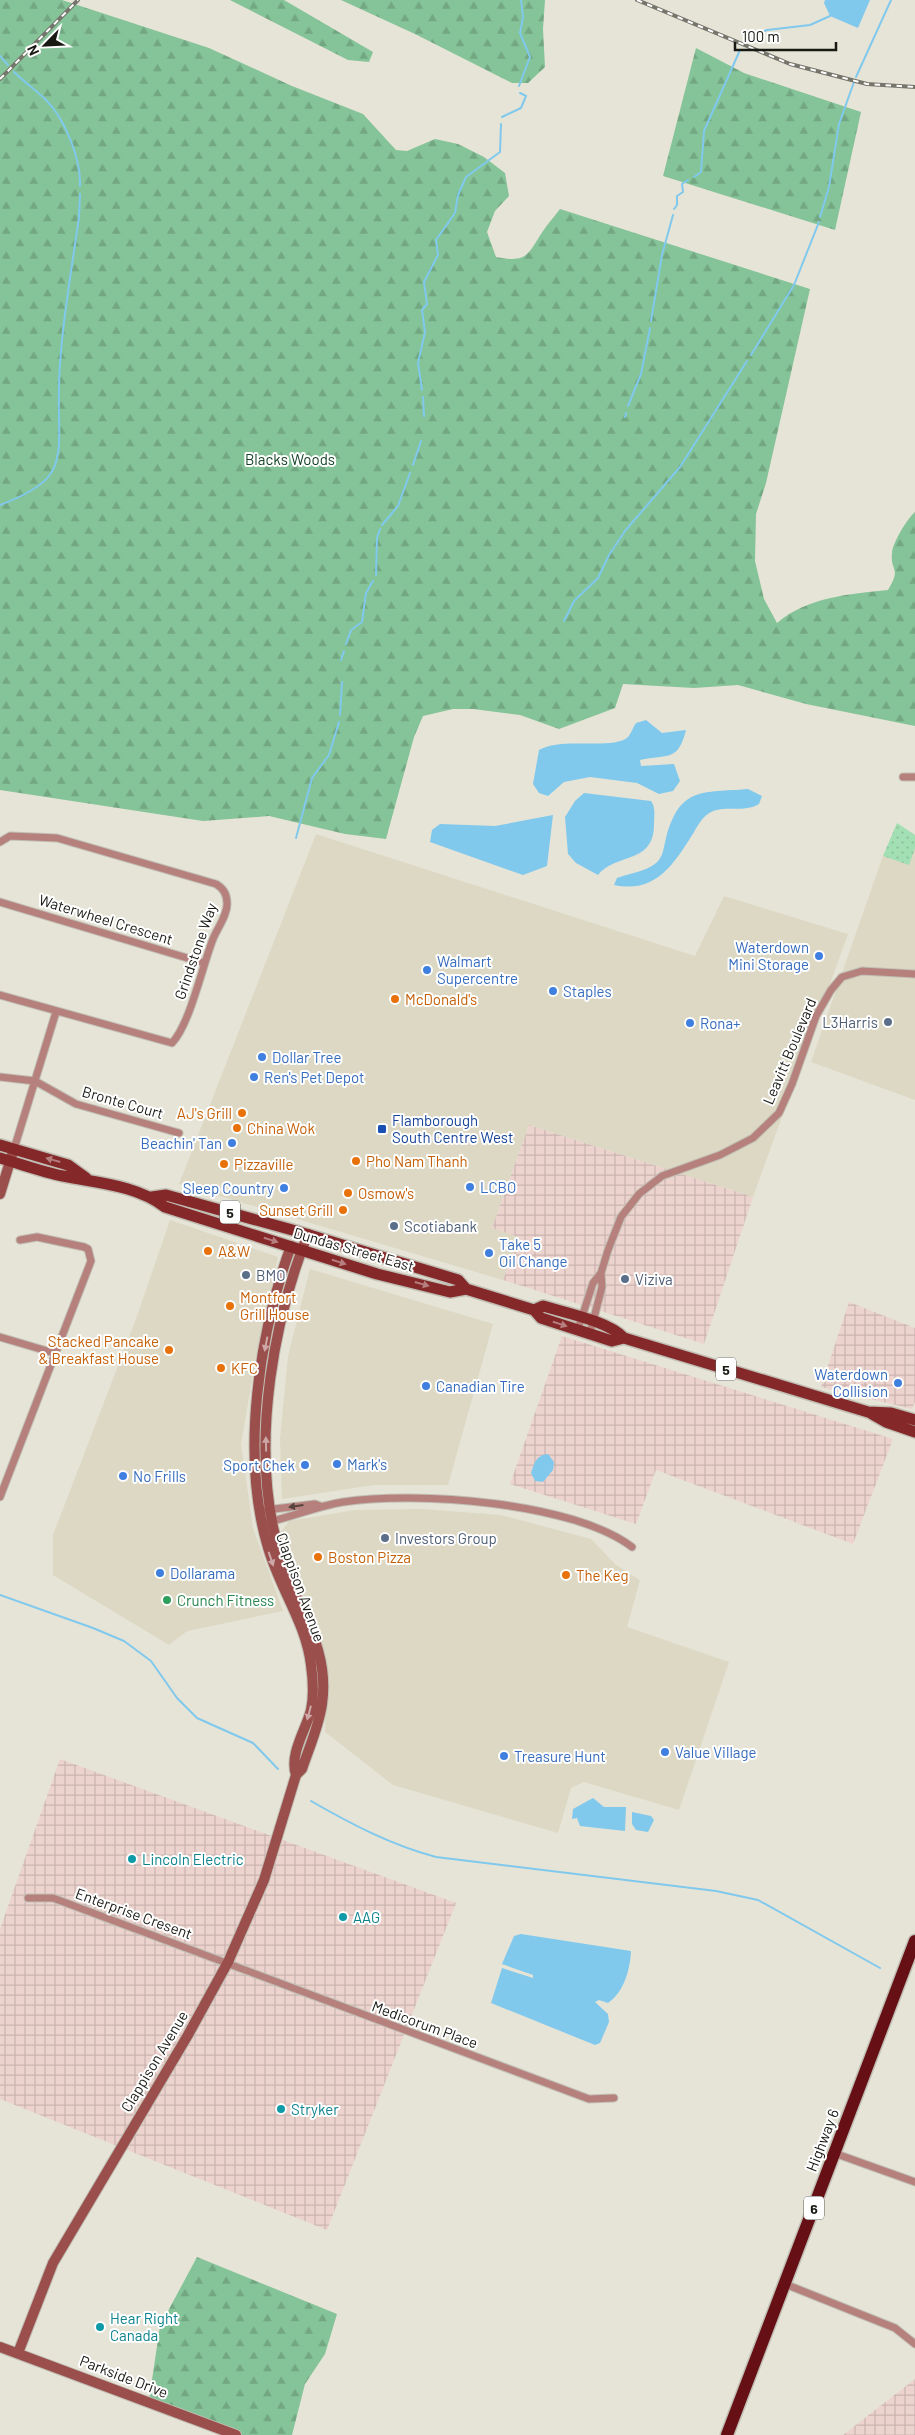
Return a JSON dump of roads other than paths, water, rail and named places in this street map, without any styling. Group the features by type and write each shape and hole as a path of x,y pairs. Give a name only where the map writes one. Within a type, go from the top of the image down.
{"highway":[{"name":"Highway 6","path":"727,2435 915,1941"}],"main road":[{"name":"Dundas Street East","path":"0,1145 68,1165 88,1179"},
{"path":"0,1194 5,1159 14,1149"},
{"name":"Dundas Street East","path":"5,1159 64,1176 88,1179 152,1197 165,1207 377,1274 450,1292 466,1289 534,1310 541,1318 578,1329 591,1327"},
{"name":"Dundas Street East","path":"152,1197 166,1195 308,1234 458,1280 466,1289"},
{"name":"Clappison Avenue","path":"18,2354 53,2262 188,2034 228,1962 264,1880 296,1775 292,1765 308,1736 317,1669 276,1572 266,1543 268,1522 256,1458 258,1387 274,1302 296,1248 308,1234"},
{"name":"Dundas Street East","path":"534,1310 543,1306 581,1318 612,1341 624,1338 868,1412 886,1422 915,1432"},
{"name":"Dundas Street East","path":"868,1412 891,1413 915,1420"},
{"name":"Parkside Drive","path":"0,2347 236,2435"}],"street":[{"path":"903,776 915,777"},
{"name":"Grindstone Way","path":"0,842 10,836 57,838 221,887 228,905 204,963 181,1034 172,1043 0,995"},
{"name":"Waterwheel Crescent","path":"0,902 204,963"},
{"name":"Leavitt Boulevard","path":"591,1327 602,1287 601,1274 621,1217 639,1194 662,1176 720,1155 753,1138 779,1113 792,1084 816,1016 831,990 842,978 862,971 915,974"},
{"path":"14,1149 56,1012"},
{"path":"0,1077 35,1081"},
{"name":"Bronte Court","path":"35,1081 76,1104 179,1133"},
{"name":"Clappison Avenue","path":"296,1231 296,1248"},
{"path":"0,1497 91,1260 91,1254 84,1247 37,1237 20,1240"},
{"name":"Leavitt Boulevard","path":"578,1329 592,1283 601,1274"},
{"path":"0,1337 54,1353"},
{"path":"268,1522 310,1511 320,1506 369,1499 412,1498 496,1504 579,1523 622,1539 632,1547"},
{"path":"266,1510 315,1504 320,1506"},
{"name":"Enterprise Cresent","path":"28,1898 53,1898 228,1962"},
{"name":"Medicorum Place","path":"228,1962 325,2002 588,2099 614,2098"},
{"path":"834,2153 915,2182"},
{"path":"786,2284 895,2328 915,2344"}],"water":[{"path":"825,0 870,0 858,28 830,16 824,3"},
{"path":"646,720 662,733 686,730 683,740 675,752 670,755 640,760 641,766 674,764 680,781 673,791 659,794 637,783 590,777 564,782 548,796 539,793 533,784 539,750 560,744 599,744 621,741 628,737 636,723"},
{"path":"748,789 762,796 759,804 747,808 716,810 708,814 703,818 679,855 662,874 652,881 641,885 629,887 614,885 617,878 648,868 658,861 663,852 672,821 678,809 686,801 706,793"},
{"path":"584,793 651,801 654,809 652,837 648,846 641,852 606,868 598,875 576,863 568,854 565,817 575,801"},
{"path":"553,815 547,866 523,875 430,842 432,830 440,824 495,826"},
{"path":"548,1454 554,1462 553,1470 543,1482 535,1481 531,1473 535,1463 538,1458"},
{"path":"593,1798 604,1807 626,1807 625,1831 580,1826 577,1818 572,1819 573,1809"},
{"path":"632,1812 651,1816 654,1820 648,1832 636,1830 632,1824"},
{"path":"521,1934 631,1951 628,1973 618,1993 608,2003 599,2000 595,2002 608,2014 609,2022 600,2043 595,2045 491,2003 502,1968 533,1978 533,1975 502,1964 514,1936"}],"waterway":[{"path":"519,86 530,57 520,33 523,17 521,0"},
{"path":"856,77 891,0"},
{"path":"744,41 767,30 810,25 830,16"},
{"path":"694,177 701,172 704,131 740,50"},
{"path":"0,56 8,65"},
{"path":"14,72 46,100 65,128 75,152 80,175 80,186"},
{"path":"820,217 829,187 839,124 854,82"},
{"path":"502,117 521,108 526,96 520,93"},
{"path":"422,390 418,363 425,332 422,310 427,304 424,282 438,255 436,240 455,213 458,195 466,177 500,152 501,124"},
{"path":"674,209 677,205 677,196 683,192 682,184 688,180"},
{"path":"0,505 20,497 39,486 49,476 56,462 59,446 59,389 62,340 79,217 80,194"},
{"path":"651,321 662,255 673,215"},
{"path":"751,355 794,285 819,222"},
{"path":"628,406 641,374 650,328"},
{"path":"564,621 574,601 598,578 609,555 625,531 680,467 747,361"},
{"path":"423,397 424,416"},
{"path":"625,417 626,413"},
{"path":"413,465 421,441"},
{"path":"382,525 398,506 410,473"},
{"path":"376,575 377,538 380,529"},
{"path":"346,644 351,630 362,622 366,593 373,581"},
{"path":"341,660 344,651"},
{"path":"340,715 342,682"},
{"path":"296,838 312,778 329,755 339,722"},
{"path":"0,1595 124,1641 151,1661 177,1698 197,1718 253,1743 278,1769"},
{"path":"311,1801 372,1833 436,1857 716,1891 758,1900 880,1968"}],"railway":[{"path":"0,79 78,0"},
{"path":"637,0 790,64 867,84 915,87"}],"place":[{"name":"Waterdown Mini Storage","path":"819,956"},
{"name":"Walmart Supercentre","path":"427,970"},
{"name":"Staples","path":"553,991"},
{"name":"McDonald's","path":"395,999"},
{"name":"L3Harris","path":"888,1022"},
{"name":"Rona+","path":"690,1023"},
{"name":"Dollar Tree","path":"262,1057"},
{"name":"Ren's Pet Depot","path":"254,1077"},
{"name":"AJ's Grill","path":"242,1113"},
{"name":"China Wok","path":"237,1128"},
{"name":"Flamborough South Centre West","path":"382,1129"},
{"name":"Beachin' Tan","path":"232,1143"},
{"name":"Pho Nam Thanh","path":"356,1161"},
{"name":"Pizzaville","path":"224,1164"},
{"name":"LCBO","path":"470,1187"},
{"name":"Sleep Country","path":"284,1188"},
{"name":"Osmow's","path":"348,1193"},
{"name":"Sunset Grill","path":"343,1210"},
{"name":"Scotiabank","path":"394,1226"},
{"name":"A&W","path":"208,1251"},
{"name":"Take 5 Oil Change","path":"489,1253"},
{"name":"BMO","path":"246,1275"},
{"name":"Viziva","path":"625,1279"},
{"name":"Montfort Grill House","path":"230,1306"},
{"name":"Stacked Pancake & Breakfast House","path":"169,1350"},
{"name":"KFC","path":"221,1368"},
{"name":"Waterdown Collision","path":"898,1383"},
{"name":"Canadian Tire","path":"426,1386"},
{"name":"Mark's","path":"337,1464"},
{"name":"Sport Chek","path":"305,1465"},
{"name":"No Frills","path":"123,1476"},
{"name":"Investors Group","path":"385,1538"},
{"name":"Boston Pizza","path":"318,1557"},
{"name":"Dollarama","path":"160,1573"},
{"name":"The Keg","path":"566,1575"},
{"name":"Crunch Fitness","path":"167,1600"},
{"name":"Value Village","path":"665,1752"},
{"name":"Treasure Hunt","path":"504,1756"},
{"name":"Lincoln Electric","path":"132,1859"},
{"name":"AAG","path":"343,1917"},
{"name":"Stryker","path":"281,2109"},
{"name":"Hear Right Canada","path":"100,2327"}],"park label":[{"name":"Blacks Woods","path":"290,459"}]}
